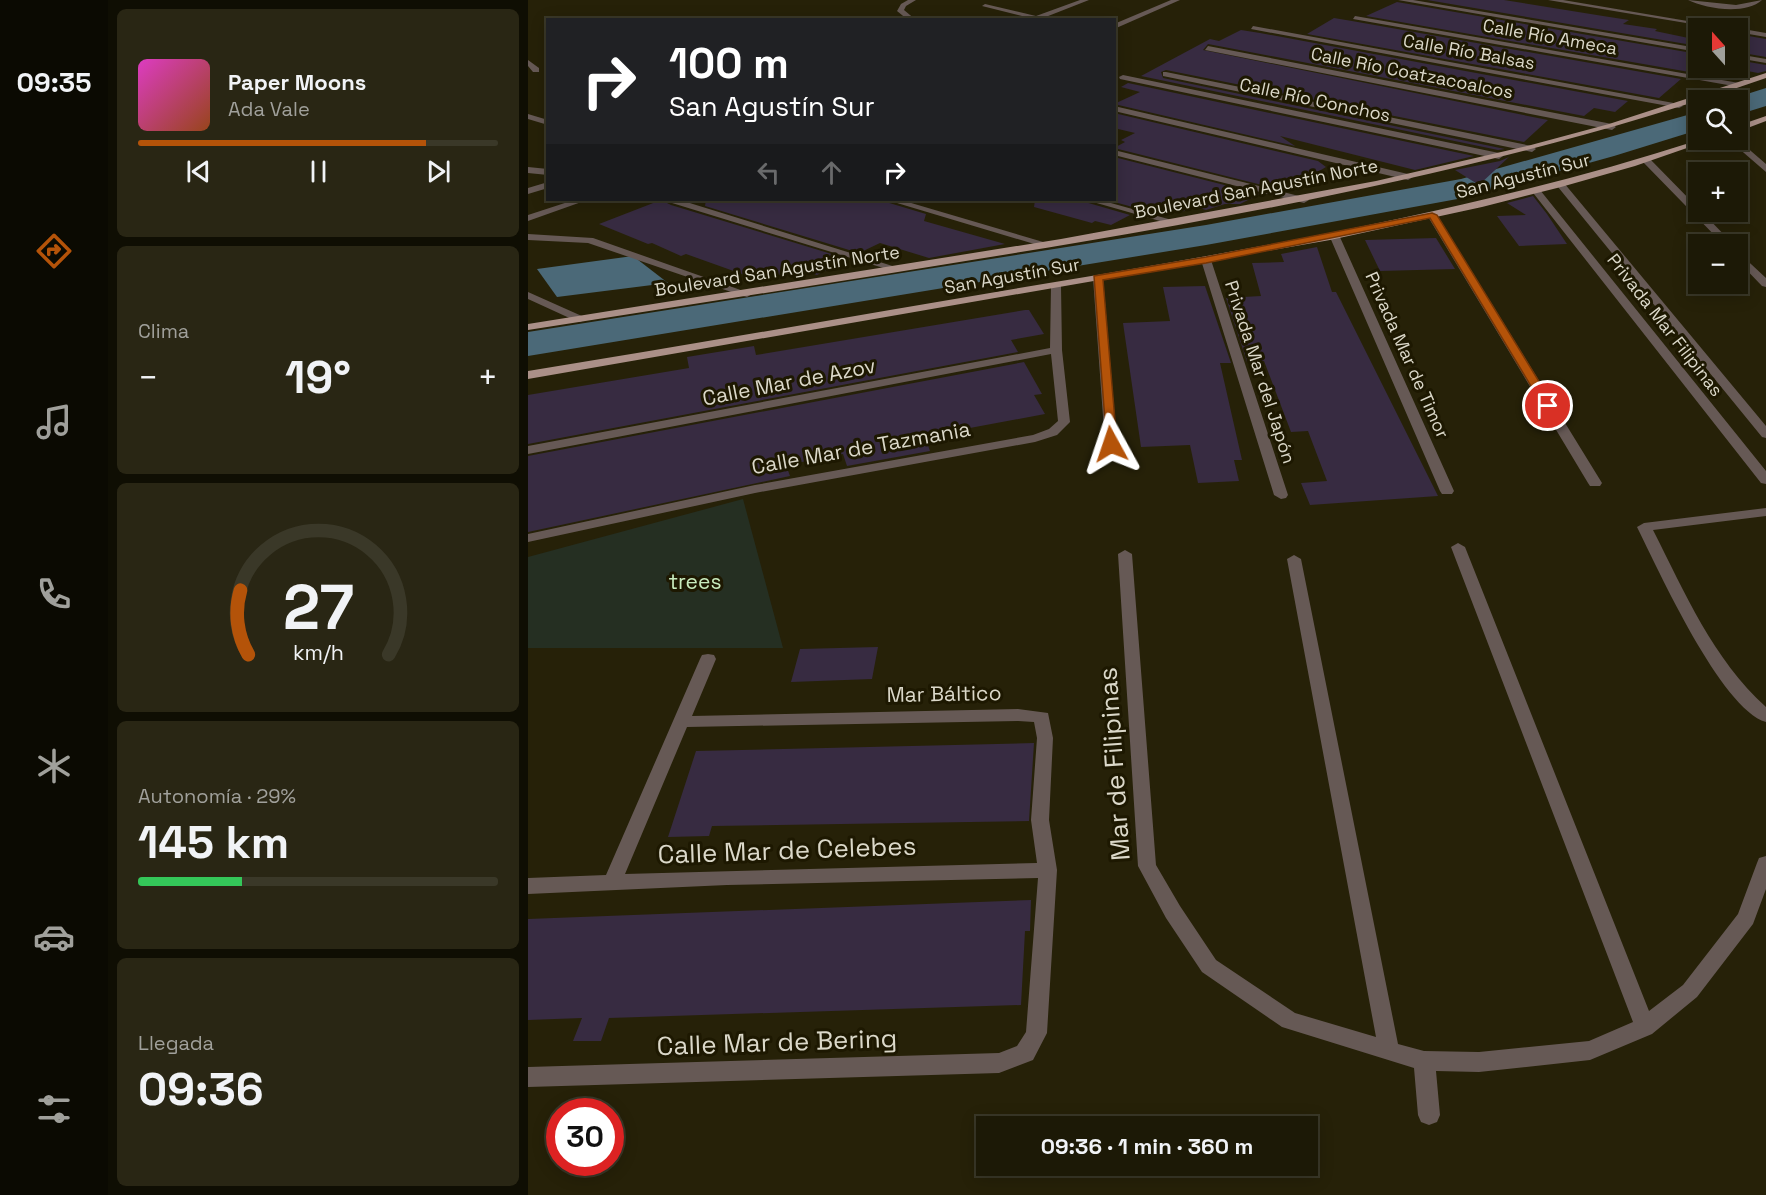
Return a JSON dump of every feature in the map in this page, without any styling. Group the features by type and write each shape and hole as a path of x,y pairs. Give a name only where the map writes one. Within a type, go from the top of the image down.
{"main road":[{"name":"Boulevard San Agustín Norte","path":"528,327 747,294 1304,200 1532,149 1679,106 1766,75"},
{"path":"1748,125 1766,118"},
{"name":"San Agustín Sur","path":"528,375 1206,260 1334,235 1537,192 1688,146"}],"street":[{"path":"910,18 900,10 903,5 913,0"},
{"path":"1001,0 985,6 1036,18 1086,0"},
{"path":"1116,26 1177,0"},
{"path":"1401,0 1688,48"},
{"path":"1551,0 1688,22"},
{"path":"1691,0 1727,6 1750,6 1759,0"},
{"path":"1715,14 1727,6"},
{"path":"1001,18 1013,13"},
{"name":"Calle Río Ameca","path":"1355,18 1739,85"},
{"name":"Calle Río Balsas","path":"1252,28 1679,106"},
{"path":"1748,32 1766,35"},
{"name":"Calle Río Coatzacoalcos","path":"1208,48 1612,127"},
{"path":"1748,58 1766,61"},
{"path":"528,62 536,70"},
{"name":"Calle Río Conchos","path":"1166,74 1532,149"},
{"name":"Calle Río Conchos","path":"1123,77 1499,156"},
{"path":"1116,108 1408,177"},
{"path":"528,116 546,122"},
{"path":"1744,150 1766,169"},
{"path":"1116,153 1304,200"},
{"path":"1646,160 1718,234"},
{"path":"528,170 546,172"},
{"name":"Privada Mar Filipinas","path":"1561,185 1766,434"},
{"path":"528,191 546,186"},
{"name":"Privada Mar Filipinas","path":"1537,192 1766,480"},
{"path":"528,218 579,201"},
{"path":"675,201 894,268"},
{"path":"895,201 1045,244"},
{"path":"1095,201 1174,222"},
{"path":"1432,215 1595,483"},
{"name":"Privada Mar de Timor","path":"1334,235 1447,490"},
{"path":"528,237 589,240 747,294"},
{"name":"Privada Mar del Japón","path":"1206,260 1281,495"},
{"path":"1748,265 1766,284"},
{"path":"1098,278 1111,444"},
{"name":"Calle Mar de Tazmania","path":"528,538 755,489 1035,438 1053,432 1064,422 1056,350 1056,286"},
{"path":"528,295 580,319"},
{"name":"Calle Mar de Azov","path":"528,450 1056,350"},
{"path":"1766,512 1644,527 1718,665 1750,703 1766,716"},
{"path":"1458,547 1645,1027"},
{"name":"Mar de Filipinas","path":"1125,554 1143,774 1147,866 1173,912 1209,966 1289,1020 1345,1039 1424,1061 1479,1062 1590,1050 1645,1027 1690,991 1746,918 1766,863"},
{"path":"1294,559 1389,1050"},
{"path":"612,882 708,659"},
{"name":"Mar Báltico","path":"681,721 702,723 1018,715 1042,717 1045,738 1040,820 1048,870 1036,1033 1026,1053"},
{"name":"Calle Mar de Celebes","path":"528,886 727,877 1048,870"},
{"name":"Calle Mar de Bering","path":"528,1077 999,1063 1026,1053"},
{"path":"1424,1061 1429,1115"}],"green space":[{"name":"trees","path":"743,499 783,648 528,648 528,557"}],"water":[{"path":"633,256 668,283 557,297 537,269"}],"building":[{"path":"1427,0 1504,0 1629,20 1623,24 1657,29 1655,31 1688,38 1688,44"},
{"path":"1397,2 1688,52 1688,72 1366,16"},
{"path":"1334,18 1681,79 1659,98 1307,34"},
{"path":"1241,30 1628,101 1615,112 1594,108 1584,116 1208,44 1203,50 1548,120 1524,142 1166,70 1161,72 1163,78 1505,149 1498,150 1141,76 1210,39 1219,41"},
{"path":"1748,36 1766,39 1766,57 1748,54"},
{"path":"1748,62 1766,65 1766,71 1758,73 1748,71"},
{"path":"1128,83 1474,156 1415,170 1280,136 1295,146 1116,104 1140,92 1121,87"},
{"path":"1116,113 1318,161 1326,167 1289,189 1274,188 1116,148 1125,142 1121,140 1135,133 1116,128"},
{"path":"1509,157 1479,185 1455,170 1500,161"},
{"path":"1116,158 1260,194 1240,204 1225,204 1206,210 1193,206 1182,212 1147,205 1140,209 1111,201 1116,201"},
{"path":"1533,196 1567,244 1519,246 1497,216 1526,215 1507,203"},
{"path":"663,201 848,259 817,275 799,269 783,276 770,272 756,279 686,254 681,256 599,224"},
{"path":"706,201 886,201 926,214 924,221 1005,244 929,258 880,243 859,253 705,206"},
{"path":"1035,201 1084,201 1130,215 1111,225 1095,221 1092,223 1034,207"},
{"path":"1436,238 1455,269 1380,271 1365,240"},
{"path":"1317,247 1332,292 1336,292 1438,496 1310,505 1301,483 1327,481 1308,431 1291,432 1264,361 1247,362 1226,298 1261,296 1252,263 1284,262 1281,254"},
{"path":"1205,286 1231,363 1220,363 1242,460 1234,460 1239,481 1198,483 1190,445 1141,447 1123,323 1170,321 1163,287"},
{"path":"1029,310 1044,334 1011,340 1018,352 528,444 528,395 689,368 687,357 754,346 756,355"},
{"path":"1024,362 1042,394 1034,395 1045,414 927,436 925,437 930,451 847,466 843,454 786,465 790,476 528,532 528,456"},
{"path":"878,647 872,679 791,682 800,649"},
{"path":"1034,743 1029,821 712,826 709,836 668,837 696,751"},
{"path":"1031,900 1030,931 1025,931 1021,1005 609,1018 601,1041 573,1041 582,1018 528,1020 528,919"}],"waterway":[{"path":"1748,103 1766,96"},
{"path":"528,344 1206,235 1463,188 1688,124"}],"route":[{"path":"1111,444 1098,278 1206,260 1432,215 1548,406"}]}
